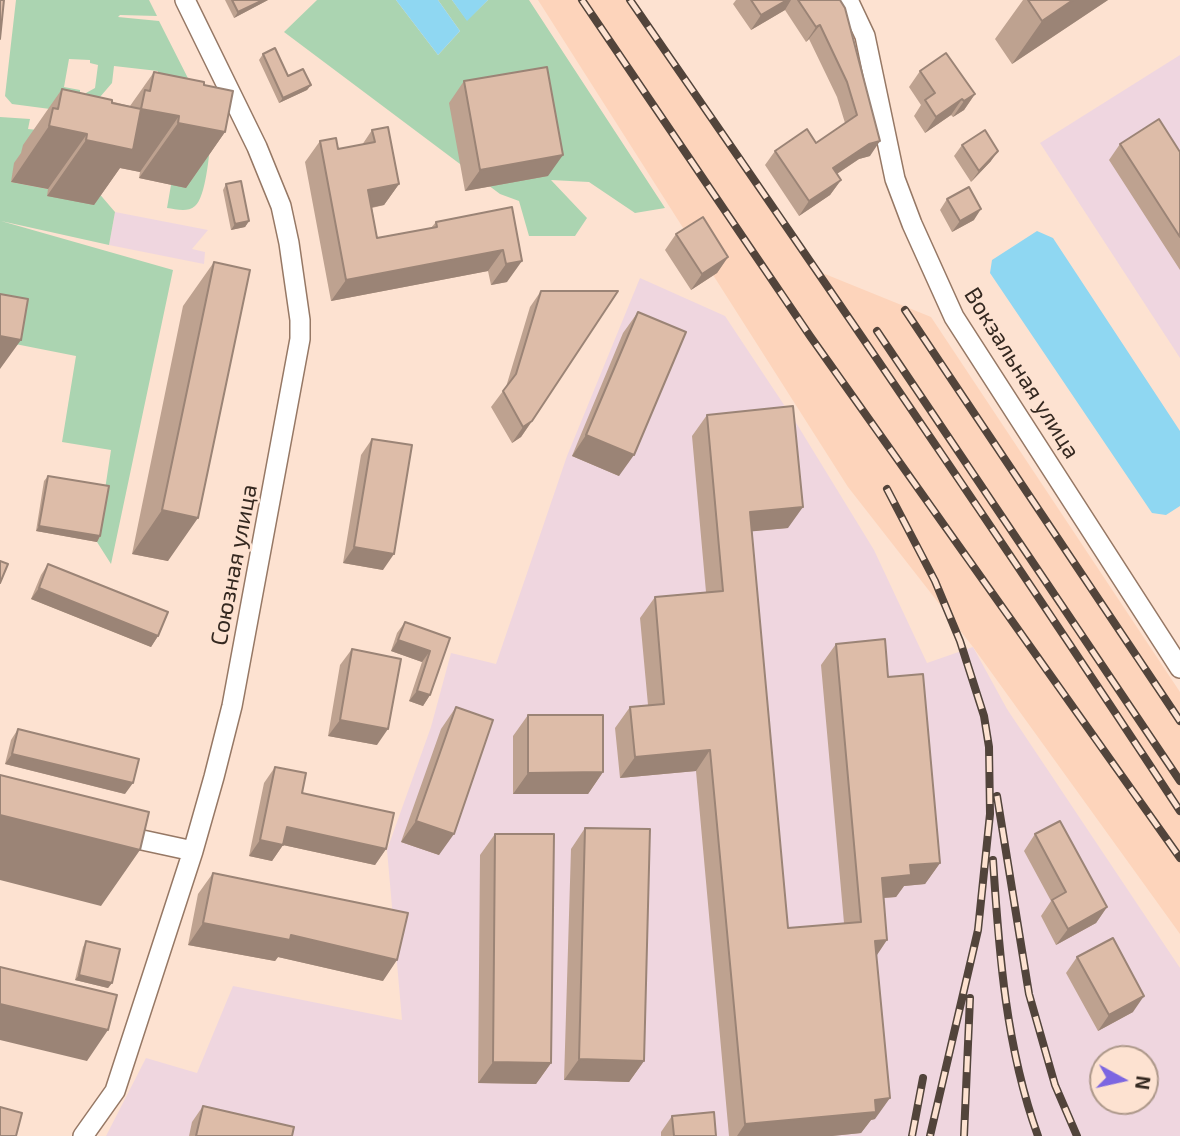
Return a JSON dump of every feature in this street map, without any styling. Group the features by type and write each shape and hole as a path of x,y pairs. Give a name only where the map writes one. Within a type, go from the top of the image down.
{"street":[{"name":"Союзная улица","path":"83,1136 115,1090 193,851 232,706 268,522 301,329 289,243 274,186 185,0"},
{"name":"Вокзальная улица","path":"848,0 865,36 895,179 954,317 1180,668"},
{"path":"102,832 193,851"}],"shaded area":[{"path":"538,0 635,0 815,270 931,317 1180,692 1180,934 973,647 848,487"},
{"path":"1180,55 1180,358 1040,143"},
{"path":"115,212 208,230 192,249 205,252 204,264 109,245"},
{"path":"640,278 725,316 798,426 874,550 927,663 973,647 1007,709 1180,968 1180,1136 106,1136 146,1058 197,1073 233,986 402,1020 387,850 431,727 451,653 496,664 567,456"}],"green space":[{"path":"16,0 149,0 157,16 118,17 159,21 198,98 157,83 158,71 114,66 112,83 100,97 86,96 86,93 95,88 98,65 90,63 90,60 69,59 64,87 80,90 80,95 50,109 12,104 5,96"},
{"path":"317,0 396,0 438,55 460,31 438,0 452,0 467,20 488,0 529,0 665,208 635,213 589,182 551,180 587,218 575,236 529,236 519,201 500,194 284,32"},
{"path":"0,117 30,119 28,129 57,132 19,164 11,182 48,189 97,191 115,212 109,245 1,221 173,270 111,564 97,542 111,450 62,442 76,356 0,341"},
{"path":"211,139 199,201 189,209 167,208 171,185"}],"water":[{"path":"396,0 438,0 460,31 438,55"},
{"path":"452,0 488,0 467,21"},
{"path":"1037,231 1053,238 1180,431 1180,506 1166,515 1152,513 990,273 992,260"}],"building":[{"path":"0,0 4,0 0,39"},
{"path":"232,0 263,0 238,12"},
{"path":"751,0 787,0 761,15"},
{"path":"798,0 840,0 845,8 880,141 869,144 833,168 841,180 809,201 775,151 807,129 816,143 857,115 847,82 820,25 816,27"},
{"path":"1028,0 1073,0 1042,21"},
{"path":"275,48 288,76 303,69 311,85 283,98 263,54"},
{"path":"946,53 975,94 964,101 962,99 936,117 925,100 935,93 920,71"},
{"path":"547,67 563,155 480,170 464,81"},
{"path":"154,72 233,91 225,132 178,123 179,116 141,109 145,90 150,91"},
{"path":"62,89 141,109 133,150 86,140 87,134 49,126 53,108 58,109"},
{"path":"1159,119 1180,152 1180,237 1120,144"},
{"path":"388,127 399,184 368,190 377,238 437,227 436,222 512,207 522,261 506,264 503,250 346,280 320,141 336,138 338,149 375,142 372,130"},
{"path":"985,130 998,151 979,171 962,145"},
{"path":"241,181 249,221 235,224 226,184"},
{"path":"969,187 981,209 960,221 947,199"},
{"path":"703,217 728,257 702,274 676,234"},
{"path":"214,262 250,270 198,518 162,510"},
{"path":"541,291 618,291 532,421 523,427 503,391 516,374"},
{"path":"0,294 28,299 21,340 0,336"},
{"path":"638,312 686,332 634,455 586,435"},
{"path":"793,406 803,507 750,512 788,928 861,922 836,644 885,639 888,677 923,674 940,863 910,865 911,875 882,878 887,940 875,941 890,1098 875,1100 876,1112 745,1124 710,750 635,757 630,707 664,704 655,597 723,591 707,415"},
{"path":"372,439 412,445 394,554 354,547"},
{"path":"48,476 109,486 100,536 39,526"},
{"path":"0,561 8,564 0,583"},
{"path":"48,564 168,612 158,636 39,588"},
{"path":"405,622 450,638 430,695 417,691 430,651 398,640"},
{"path":"352,649 401,659 388,729 340,720"},
{"path":"456,707 493,720 454,834 416,821"},
{"path":"528,715 603,715 603,772 528,773"},
{"path":"18,729 139,759 133,783 12,754"},
{"path":"275,767 306,773 302,793 394,813 386,849 287,827 283,845 260,840"},
{"path":"0,775 149,812 140,850 0,815"},
{"path":"1060,821 1107,907 1068,929 1052,900 1066,892 1035,834"},
{"path":"585,828 650,829 644,1061 579,1059"},
{"path":"495,834 554,834 551,1063 493,1062"},
{"path":"213,873 408,913 397,960 291,935 290,940 203,923"},
{"path":"1113,938 1144,996 1109,1015 1077,957"},
{"path":"86,941 120,949 112,983 79,975"},
{"path":"0,967 117,995 108,1030 0,1004"},
{"path":"203,1106 294,1127 292,1136 196,1136"},
{"path":"0,1107 22,1113 16,1136 0,1136"},
{"path":"714,1112 716,1136 674,1136 672,1116"}],"railway":[{"path":"582,0 810,336 1180,858"},
{"path":"630,0 908,404 1180,811"},
{"path":"905,310 1180,721"},
{"path":"877,331 1180,781"},
{"path":"887,489 935,581 960,641 984,716 989,747 990,814 978,930 930,1136"},
{"path":"997,796 1029,994 1055,1085 1077,1136"},
{"path":"993,860 1001,965 1011,1035 1027,1103 1038,1136"},
{"path":"964,1136 970,998"},
{"path":"912,1136 923,1078"}]}
